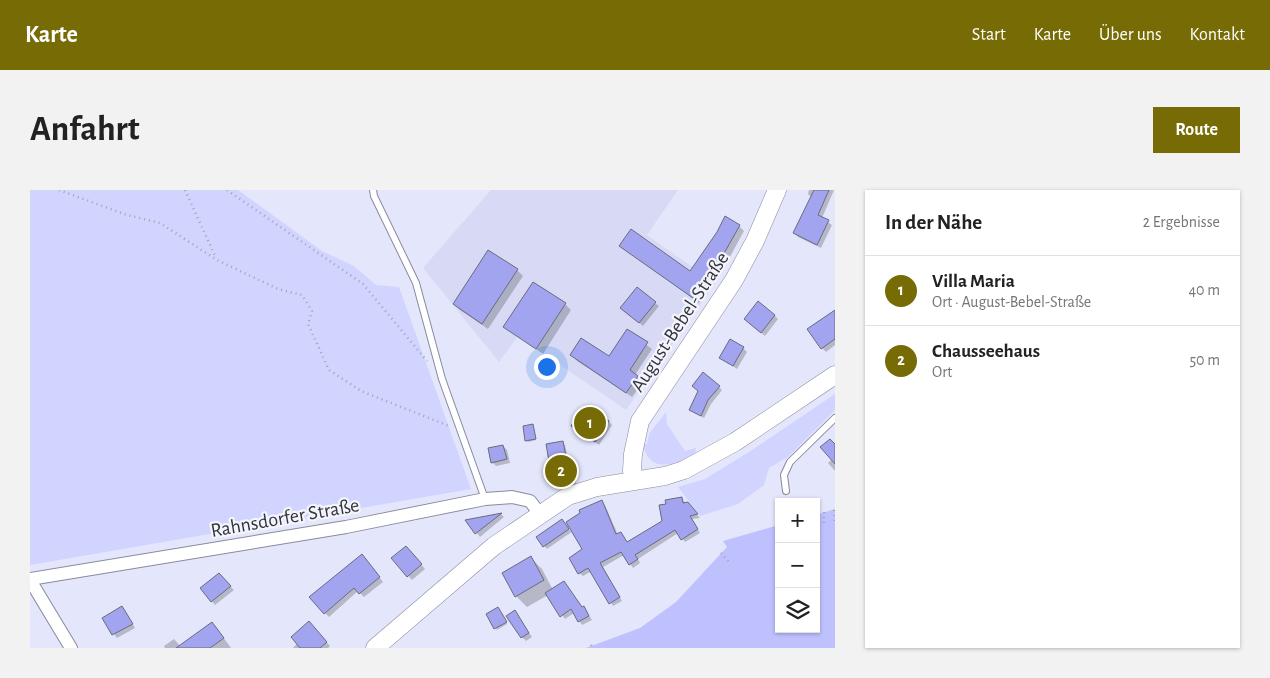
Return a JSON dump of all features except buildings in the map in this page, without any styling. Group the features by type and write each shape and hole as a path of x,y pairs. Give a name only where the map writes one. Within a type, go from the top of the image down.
{"main road":[{"name":"August-Bebel-Straße","path":"633,480 633,454 640,421 734,280 755,241 777,190"},
{"path":"375,648 487,552 568,496 597,487 665,476 684,470 735,442 835,375"}],"street":[{"name":"Rahnsdorfer Straße","path":"30,580 346,527 485,498 512,498 530,501 540,514"},
{"path":"30,580 71,648"}],"lane":[{"path":"373,190 374,196 416,283 442,379 485,498"},
{"path":"786,491 784,476 790,462 835,418"}],"path":[{"path":"59,190 127,215 160,223 217,260 278,289 302,295 312,311 308,324 330,370 361,391 460,430"},
{"path":"185,190 217,260"},
{"path":"226,190 363,284 442,379"},
{"path":"834,510 835,523"},
{"path":"824,512 824,526"},
{"path":"722,553 730,563"}],"shaded area":[{"path":"30,190 238,190 322,251 354,266 376,285 399,287 471,489 30,565"},
{"path":"491,190 678,190 647,235 715,283 626,410 518,336 499,362 423,268"},
{"path":"835,394 835,410 788,457 769,468 764,485 738,504 700,516 678,487 705,479"},
{"path":"666,412 667,424 685,451 696,448 695,455 670,464 656,463 651,460 643,444 647,444 649,434"},
{"path":"835,509 835,648 586,648 640,628 676,602 727,547 723,541 775,526 775,633 820,633 820,514"}],"place":[{"name":"Villa Maria","path":"590,423"},
{"name":"Chausseehaus","path":"561,471"}]}
